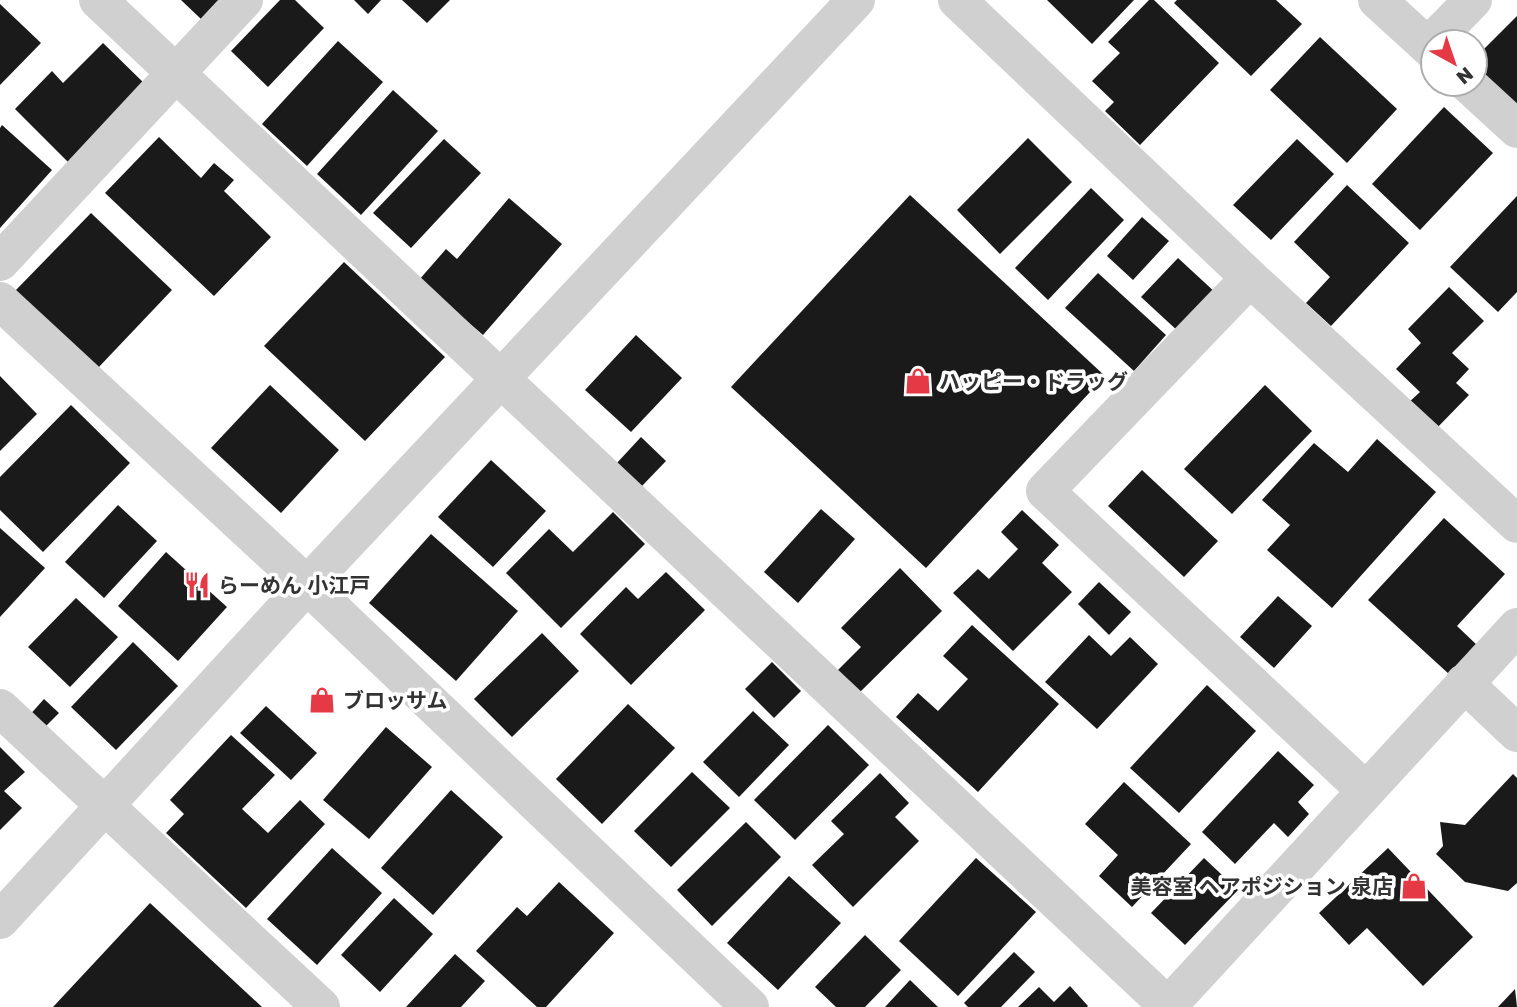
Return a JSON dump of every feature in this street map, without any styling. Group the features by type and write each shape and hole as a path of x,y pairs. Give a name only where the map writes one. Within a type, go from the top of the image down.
{"street":[{"path":"98,0 1168,1006 1517,627"},
{"path":"0,262 244,0"},
{"path":"0,920 307,585 856,0"},
{"path":"957,0 1250,278 1517,524"},
{"path":"1377,0 1419,39"},
{"path":"1448,28 1473,0"},
{"path":"1483,98 1517,129"},
{"path":"1250,278 1045,491 1365,790"},
{"path":"0,301 307,585 750,1007"},
{"path":"1464,683 1517,733"},
{"path":"0,708 321,1007"}],"building":[{"path":"181,0 219,0 201,19"},
{"path":"280,0 295,0 324,28 268,87 231,51"},
{"path":"354,0 381,0 368,14"},
{"path":"402,0 450,0 427,23"},
{"path":"1047,0 1134,0 1092,44"},
{"path":"1149,0 1154,0 1219,63 1140,145 1105,111 1114,102 1092,81 1120,53 1108,42"},
{"path":"1177,0 1276,0 1302,24 1251,76 1174,3"},
{"path":"0,4 41,43 0,85"},
{"path":"1517,16 1517,111 1489,83 1489,44"},
{"path":"1320,37 1397,109 1347,163 1270,90"},
{"path":"338,41 383,82 307,166 262,124"},
{"path":"103,43 148,87 71,165 15,109 52,71 63,83"},
{"path":"393,90 438,131 361,215 317,174"},
{"path":"1444,107 1493,153 1420,230 1372,184"},
{"path":"2,125 52,170 0,228 0,128"},
{"path":"159,137 201,178 214,163 234,180 224,191 271,237 214,296 105,193"},
{"path":"1028,138 1072,182 1000,254 957,210"},
{"path":"444,139 481,173 411,248 373,213"},
{"path":"1297,139 1334,174 1271,240 1233,205"},
{"path":"1347,185 1409,243 1331,326 1306,303 1330,277 1294,242"},
{"path":"1091,188 1124,220 1048,300 1015,268"},
{"name":"ハッピー・ドラッグ","path":"910,195 1105,376 926,568 731,387"},
{"path":"1517,196 1517,292 1498,312 1450,267"},
{"path":"509,198 562,244 483,335 419,280 446,249 457,259"},
{"path":"91,213 172,290 97,369 15,291"},
{"path":"1142,217 1169,241 1133,280 1107,256"},
{"path":"1178,258 1217,294 1180,333 1141,297"},
{"path":"344,262 445,357 365,441 264,346"},
{"path":"1098,273 1166,335 1134,371 1065,308"},
{"path":"1449,287 1484,321 1452,353 1469,369 1456,383 1469,395 1434,431 1407,404 1420,392 1396,369 1421,343 1408,329"},
{"path":"636,335 682,378 631,432 585,390"},
{"path":"0,376 37,414 0,451"},
{"path":"270,385 339,450 281,513 211,448"},
{"path":"1265,385 1312,431 1232,514 1184,469"},
{"path":"71,405 130,463 43,552 0,510 0,477"},
{"path":"641,437 666,461 641,487 616,464"},
{"path":"1377,439 1436,492 1332,608 1267,550 1290,525 1262,500 1314,443 1348,472"},
{"path":"491,460 546,511 493,567 438,517"},
{"path":"1142,470 1218,541 1184,577 1108,506"},
{"path":"118,505 157,541 104,598 65,562"},
{"path":"821,509 855,539 798,603 764,572"},
{"path":"1022,510 1059,545 1042,563 1072,592 1013,651 953,593 978,569 989,579 1018,549 1001,532"},
{"path":"613,512 645,544 561,628 506,573 549,529 573,552"},
{"path":"1444,518 1505,574 1457,626 1478,646 1450,675 1368,600"},
{"path":"0,528 45,568 0,617"},
{"path":"431,534 518,611 456,681 369,603"},
{"path":"166,552 227,607 178,661 118,606"},
{"path":"900,568 942,611 858,694 836,672 861,647 841,628"},
{"path":"666,572 705,610 631,685 580,634 626,587 638,599"},
{"path":"1099,582 1131,612 1109,635 1078,604"},
{"path":"1278,596 1312,626 1274,668 1240,637"},
{"path":"76,598 118,637 70,687 28,647"},
{"path":"972,625 1059,704 978,792 896,717 918,693 938,711 968,679 943,656"},
{"path":"542,633 579,671 512,737 474,699"},
{"path":"1089,635 1111,656 1130,637 1158,664 1097,729 1045,682"},
{"path":"133,642 178,686 116,750 71,707"},
{"path":"772,662 801,691 774,718 745,689"},
{"path":"1207,685 1256,731 1179,813 1130,768"},
{"path":"44,699 59,713 41,731 27,718"},
{"path":"628,704 675,748 602,824 556,779"},
{"path":"266,706 317,753 291,780 240,733"},
{"path":"753,711 789,745 739,797 703,762"},
{"path":"828,725 869,765 795,840 754,800"},
{"path":"386,727 432,767 369,839 323,800"},
{"path":"231,735 275,775 242,809 268,833 300,800 325,824 246,908 166,833 184,814 170,800"},
{"path":"0,747 25,772 4,791 22,808 0,830"},
{"path":"1278,751 1314,785 1298,802 1309,814 1288,837 1274,823 1235,864 1202,832"},
{"path":"692,772 730,808 671,867 634,831"},
{"path":"880,773 909,803 895,817 919,841 853,907 812,865 844,834 831,821"},
{"path":"1513,774 1517,778 1517,883 1508,891 1465,882 1436,854 1443,846 1440,822 1465,825"},
{"path":"1124,782 1191,844 1132,907 1099,876 1118,855 1085,824"},
{"path":"451,790 503,837 433,915 381,868"},
{"path":"746,822 781,857 712,926 677,890"},
{"path":"332,848 382,893 317,965 267,919"},
{"path":"1388,848 1473,937 1423,986 1367,928 1349,945 1319,913"},
{"path":"976,858 1036,912 958,996 899,941"},
{"path":"1204,858 1238,890 1185,945 1151,913"},
{"path":"789,876 841,923 778,990 727,943"},
{"path":"559,882 614,933 546,1007 537,1007 476,951 517,907 527,916"},
{"path":"394,898 433,934 380,992 341,955"},
{"path":"150,903 262,1007 53,1007"},
{"path":"865,935 901,970 865,1007 836,1007 815,987"},
{"path":"1014,952 1035,972 1001,1007 968,1007 964,1003"},
{"path":"455,954 485,981 461,1007 406,1007"},
{"path":"910,980 938,1007 885,1007"},
{"path":"1070,986 1087,1007 1018,1007 1039,987 1054,1002"},
{"path":"1515,989 1517,1007 1498,1007"}],"place":[{"name":"ハッピー・ドラッグ","path":"918,381"},
{"name":"らーめん 小江戸","path":"197,585"},
{"name":"ブロッサム","path":"322,700"},
{"name":"美容室 ヘアポジション 泉店","path":"1414,886"}]}
